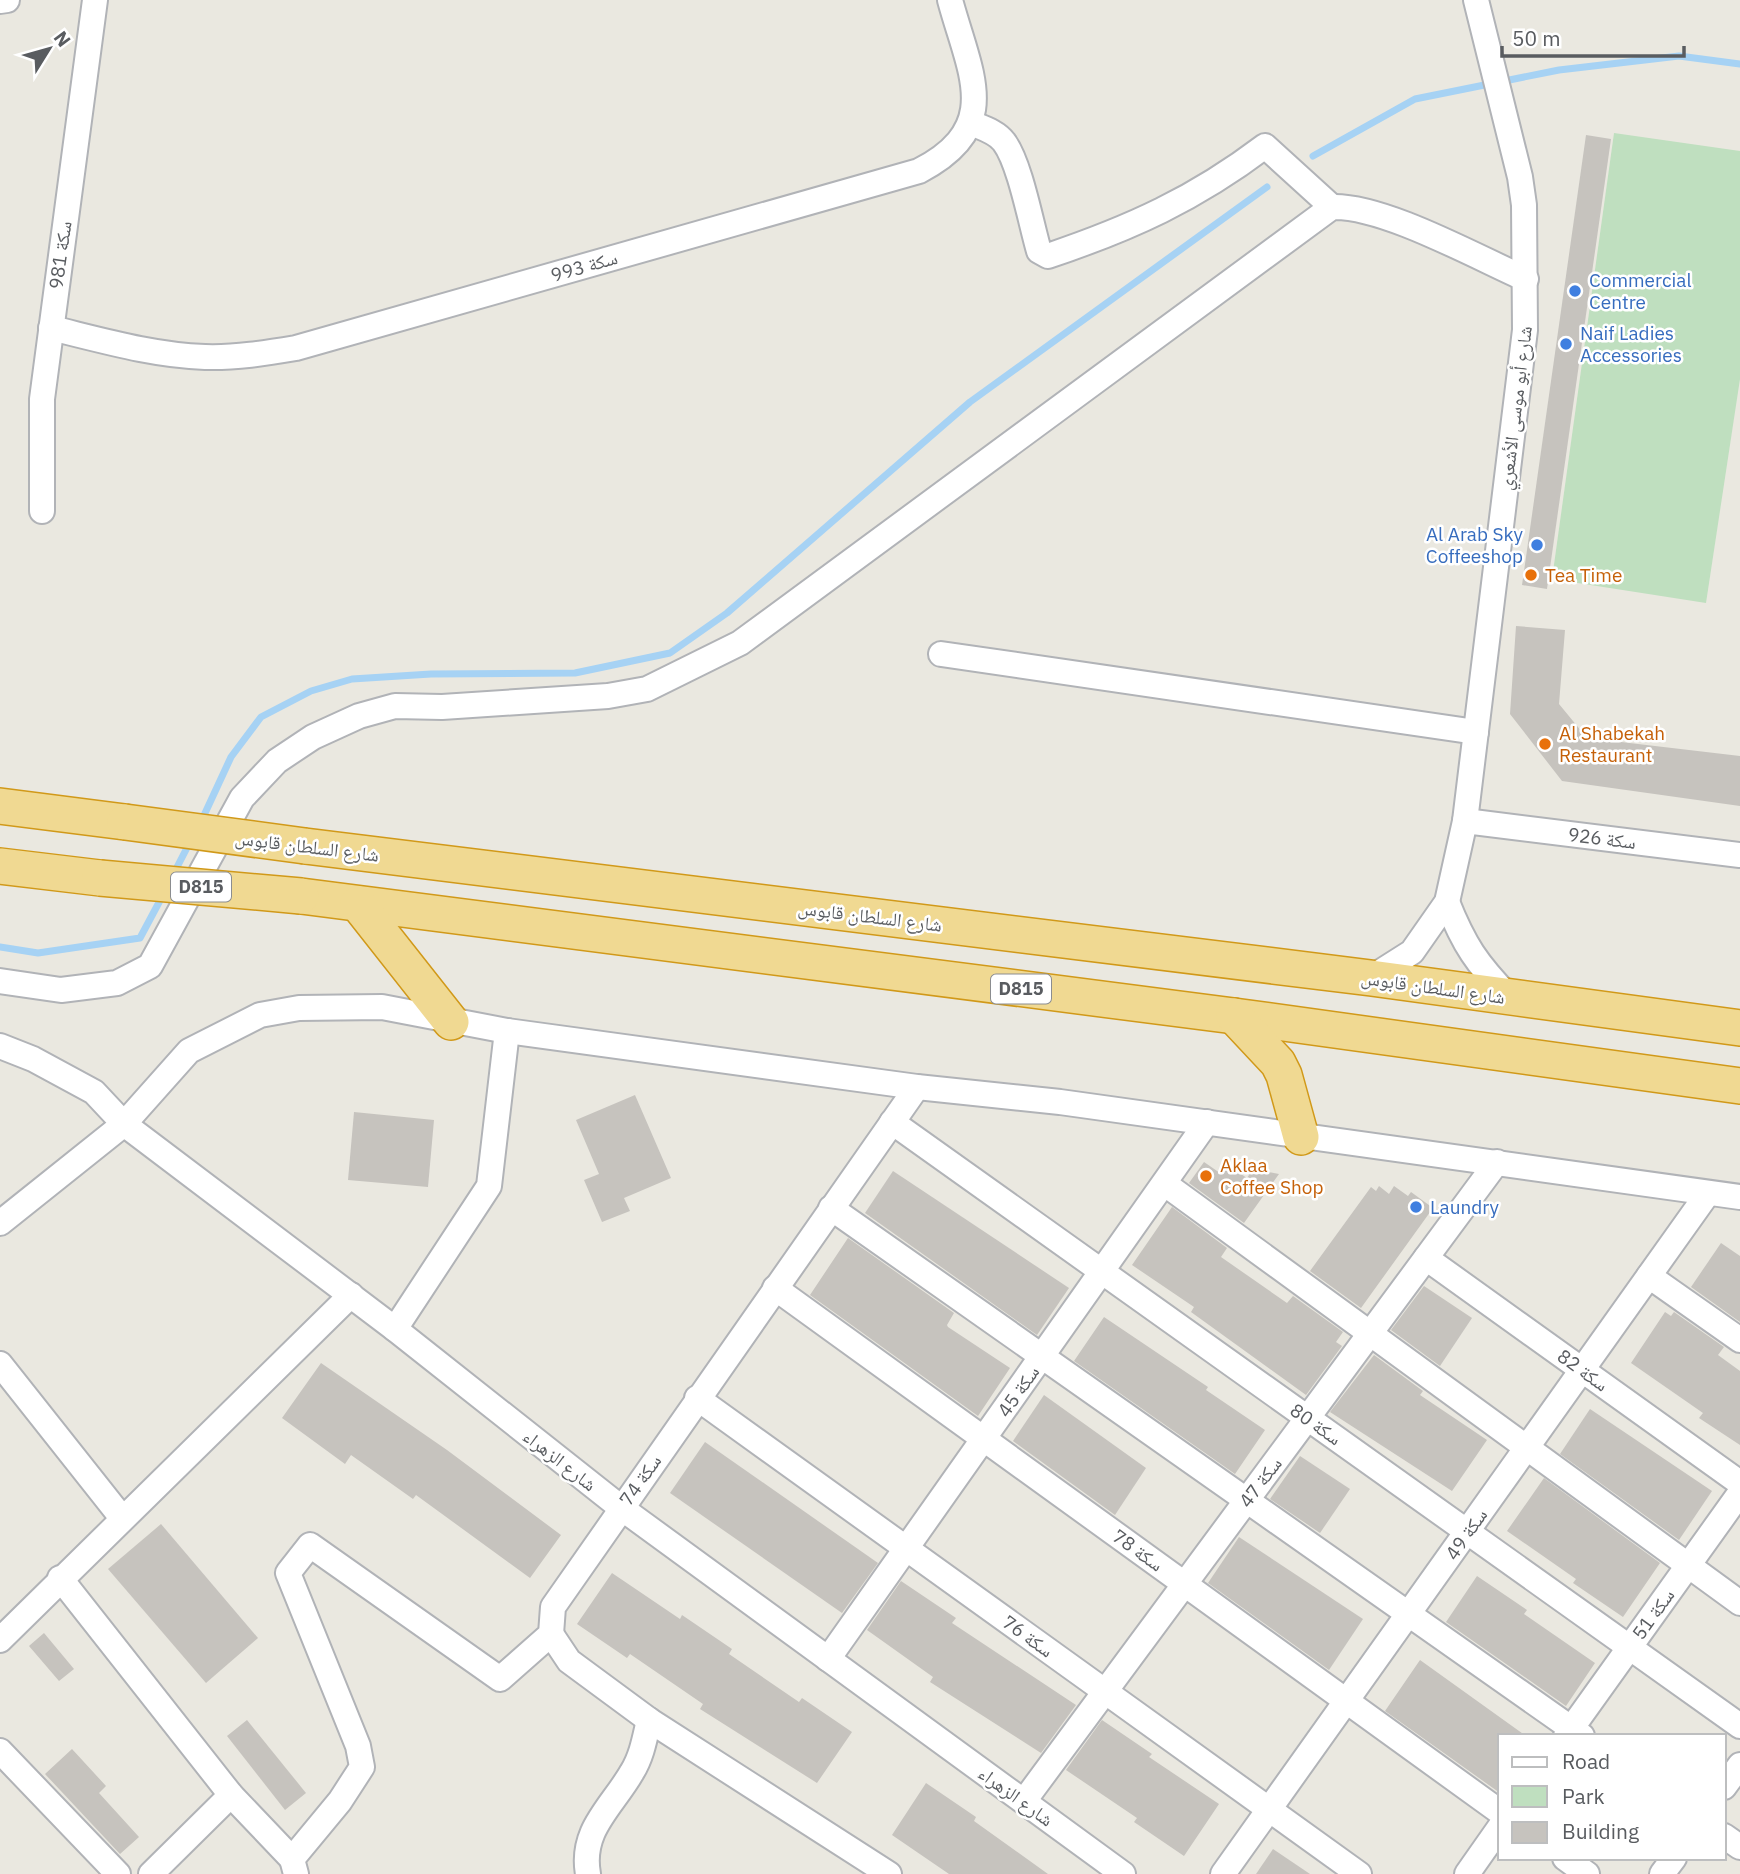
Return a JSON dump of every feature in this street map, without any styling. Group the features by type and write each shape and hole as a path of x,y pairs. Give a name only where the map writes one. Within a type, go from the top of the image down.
{"highway":[{"name":"شارع السلطان قابوس","path":"0,806 1371,978 1740,1028"},
{"name":"D815","path":"0,866 301,896 1234,1016 1740,1086"},
{"path":"358,904 450,1022"},
{"path":"1234,1016 1278,1063 1284,1075 1301,1137"}],"street":[{"path":"0,1 7,0"},
{"name":"سكة 981","path":"42,511 42,399 95,0"},
{"path":"950,0 974,88 971,123 990,130 1004,141 1013,159 1039,251 1048,256 1121,232 1205,189 1265,146 1332,208"},
{"name":"شارع أبو موسى الأشعري","path":"1371,978 1412,952 1447,902 1465,821 1525,330 1524,205 1520,177 1480,11"},
{"name":"سكة 993","path":"51,328 148,352 205,357 248,356 296,348 919,172 943,159 957,146 971,123"},
{"path":"0,981 61,990 117,983 150,966 242,798 277,761 313,737 359,716 395,706 442,707 621,694 647,689 740,643 1332,208 1352,206 1388,218 1526,279"},
{"path":"941,654 1476,732"},
{"name":"سكة 926","path":"1465,821 1740,855"},
{"path":"1447,902 1464,944 1483,971 1509,997"},
{"path":"0,1223 124,1124 189,1051 260,1015 299,1007 382,1007 507,1031 917,1087 1208,1122 1740,1197"},
{"path":"395,1329 489,1186 507,1031"},
{"name":"شارع الزهراء","path":"0,1046 33,1059 93,1092 124,1124 351,1295 620,1507 1123,1874"},
{"name":"سكة 74","path":"551,1634 553,1607 620,1507 917,1087"},
{"name":"سكة 80","path":"892,1122 1740,1726"},
{"name":"سكة 45","path":"828,1659 1208,1122"},
{"name":"سكة 47","path":"1024,1801 1497,1162"},
{"path":"1164,1184 1740,1603"},
{"name":"سكة 49","path":"1223,1874 1708,1194"},
{"path":"831,1208 1573,1733"},
{"name":"سكة 82","path":"1426,1258 1740,1483"},
{"path":"1649,1276 1740,1340"},
{"name":"سكة 78","path":"775,1288 1498,1811"},
{"path":"0,1640 60,1578 351,1295"},
{"path":"0,1364 122,1518"},
{"name":"سكة 76","path":"698,1398 1359,1874"},
{"name":"سكة 51","path":"1573,1733 1630,1647 1740,1493"},
{"path":"60,1578 231,1795 294,1866 362,1767 358,1746 288,1573 310,1545 500,1679 551,1634 569,1661 649,1720 889,1874"},
{"path":"588,1874 587,1845 592,1831 633,1772 649,1720"},
{"path":"0,1751 118,1874"},
{"path":"1726,1784 1740,1765"},
{"path":"150,1874 231,1795"},
{"path":"1467,1874 1498,1830"},
{"path":"1568,1860 1587,1874"}],"green space":[{"path":"1614,133 1740,151 1740,379 1706,603 1552,579"}],"building":[{"path":"1586,135 1611,139 1547,589 1522,585"},
{"path":"1516,626 1565,630 1559,704 1587,738 1740,756 1740,806 1562,781 1510,714"},
{"path":"635,1095 671,1178 624,1198 630,1211 602,1222 584,1180 599,1174 576,1120"},
{"path":"354,1112 434,1120 428,1187 348,1180"},
{"path":"1204,1162 1220,1173 1226,1164 1247,1178 1253,1169 1279,1174 1244,1223 1189,1183"},
{"path":"893,1171 1069,1288 1037,1335 865,1213"},
{"path":"1379,1186 1389,1194 1394,1186 1408,1196 1411,1192 1433,1208 1361,1308 1310,1271 1371,1187 1376,1191"},
{"path":"1172,1207 1227,1248 1221,1257 1287,1303 1293,1296 1343,1332 1336,1342 1342,1346 1306,1395 1191,1312 1194,1307 1132,1265"},
{"path":"848,1238 954,1313 948,1327 1010,1368 978,1416 810,1295"},
{"path":"1721,1243 1740,1256 1740,1322 1691,1287"},
{"path":"1424,1286 1472,1318 1440,1366 1391,1330"},
{"path":"1665,1312 1671,1316 1674,1312 1724,1347 1718,1355 1740,1371 1740,1445 1699,1418 1703,1413 1631,1363"},
{"path":"1104,1317 1208,1387 1206,1390 1265,1430 1235,1474 1074,1361"},
{"path":"1374,1355 1423,1391 1420,1395 1487,1440 1452,1491 1330,1412"},
{"path":"321,1363 447,1450 561,1535 530,1578 416,1495 413,1499 351,1455 345,1464 282,1418"},
{"path":"1044,1395 1146,1468 1115,1515 1013,1441"},
{"path":"1590,1409 1712,1491 1679,1540 1560,1454"},
{"path":"705,1442 878,1563 842,1613 670,1493"},
{"path":"1300,1456 1350,1489 1320,1533 1270,1499"},
{"path":"1544,1478 1660,1563 1623,1617 1573,1583 1576,1579 1507,1531"},
{"path":"161,1524 258,1638 206,1683 108,1569"},
{"path":"1239,1537 1363,1619 1329,1670 1208,1583"},
{"path":"612,1573 680,1619 682,1615 732,1649 729,1654 799,1702 802,1698 852,1732 817,1783 700,1709 703,1704 630,1654 627,1658 577,1624"},
{"path":"1477,1576 1527,1610 1524,1614 1595,1663 1566,1706 1446,1622"},
{"path":"901,1581 956,1618 952,1623 1076,1705 1041,1753 930,1682 933,1677 867,1630"},
{"path":"44,1633 74,1669 59,1681 29,1646"},
{"path":"1420,1660 1523,1734 1498,1734 1498,1792 1385,1711"},
{"path":"247,1720 306,1793 285,1810 227,1736"},
{"path":"1102,1720 1152,1754 1149,1757 1219,1804 1184,1856 1134,1822 1137,1818 1066,1770"},
{"path":"72,1749 106,1786 99,1793 139,1837 120,1854 45,1774"},
{"path":"926,1783 976,1817 974,1821 1048,1874 949,1874 892,1835"},
{"path":"1273,1849 1310,1874 1256,1874"}],"waterway":[{"path":"1313,156 1415,99 1559,70 1679,56 1740,64"},
{"path":"200,824 231,757 261,717 311,691 352,679 431,674 575,673 670,653 727,613 970,402 1267,187"},
{"path":"174,873 191,840"},
{"path":"0,947 38,953 140,938 164,893"}],"place":[{"name":"Commercial Centre","path":"1575,291"},
{"name":"Naif Ladies Accessories","path":"1566,344"},
{"name":"Al Arab Sky Coffeeshop","path":"1537,545"},
{"name":"Tea Time","path":"1531,575"},
{"name":"Al Shabekah Restaurant","path":"1545,744"},
{"name":"Aklaa Coffee Shop","path":"1206,1176"},
{"name":"Laundry","path":"1416,1207"}]}
